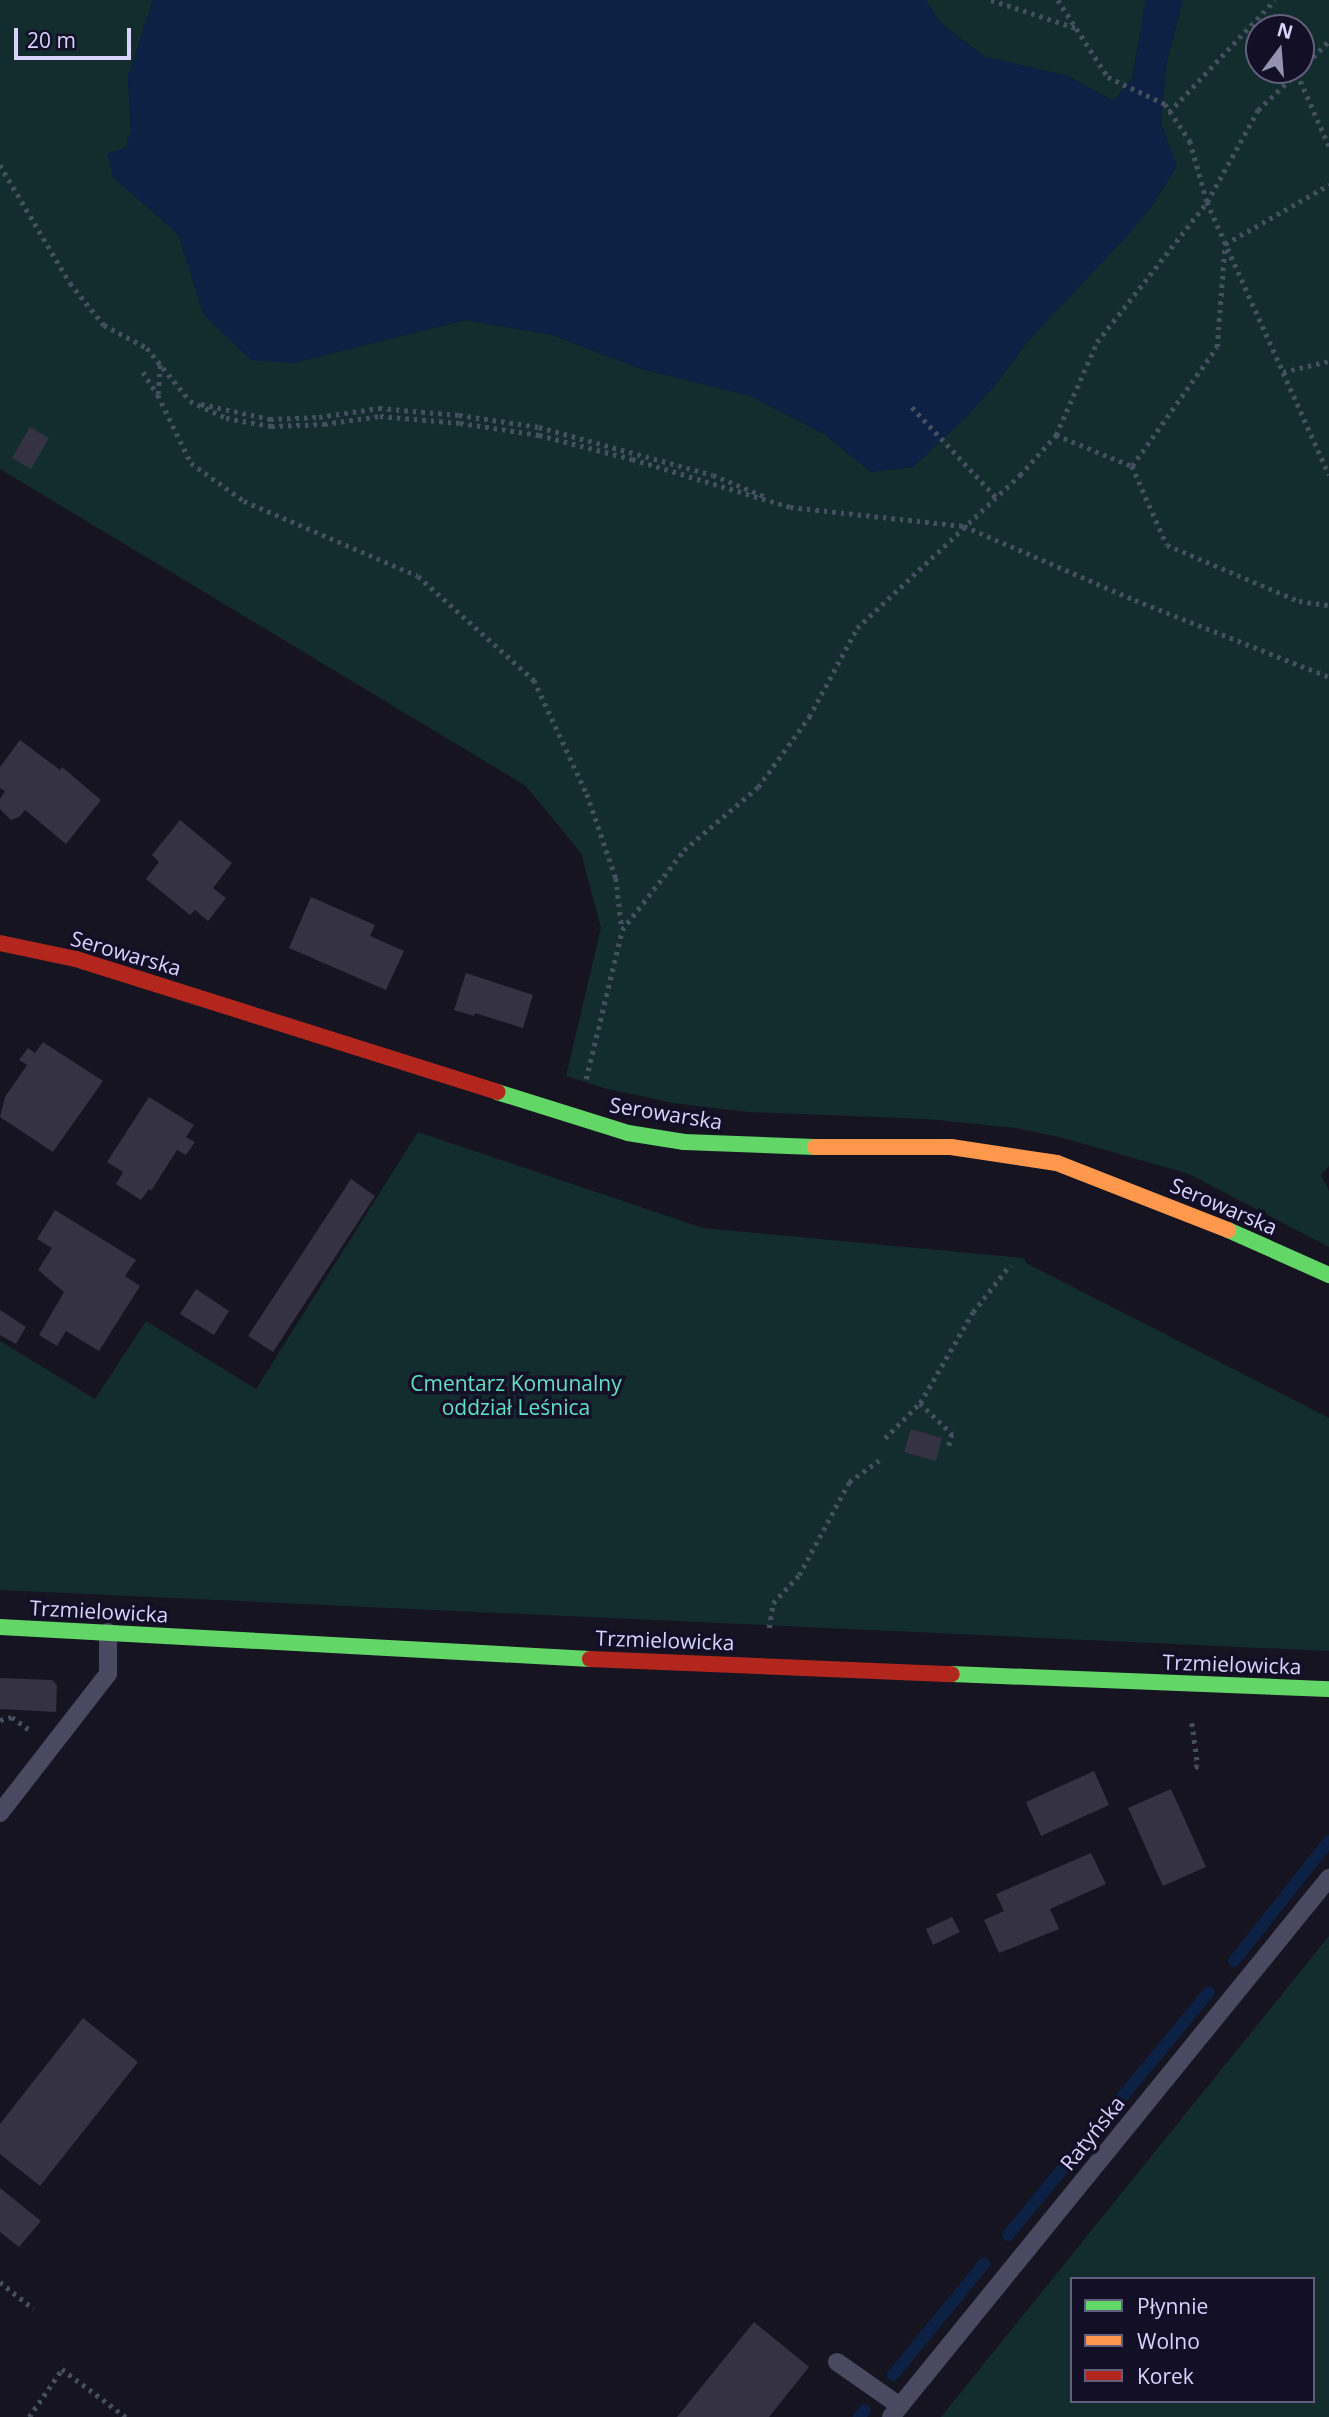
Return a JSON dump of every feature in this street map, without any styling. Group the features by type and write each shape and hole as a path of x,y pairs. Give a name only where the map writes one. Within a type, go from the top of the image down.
{"street":[{"name":"Serowarska","path":"0,943 76,959 628,1133 684,1142 868,1149 951,1147 1057,1163 1200,1217 1329,1275"},
{"name":"Trzmielowicka","path":"0,1627 613,1660 1329,1689"}],"lane":[{"path":"0,1813 108,1674 108,1632"},
{"name":"Ratyńska","path":"895,2412 1329,1878"},
{"path":"837,2362 895,2412"}],"path":[{"path":"991,0 1076,29"},
{"path":"1058,0 1108,77 1165,104 1190,141 1207,202 1329,475"},
{"path":"1170,112 1275,0"},
{"path":"1315,55 1329,41"},
{"path":"622,930 684,850 758,787 809,717 857,628 996,498 1056,435 1097,342 1207,202 1258,110 1285,84"},
{"path":"1305,84 1329,146"},
{"path":"0,165 70,283 104,325 147,348 190,401 270,419 319,417 379,408 459,415 539,427 713,475 789,507 964,526 1135,600 1329,677"},
{"path":"1226,244 1329,185"},
{"path":"1132,466 1217,347 1226,244"},
{"path":"1283,372 1329,361"},
{"path":"158,395 160,365"},
{"path":"143,372 158,395 191,463 244,500 418,576 534,680 587,794 615,878 622,930 576,1117"},
{"path":"912,407 996,498"},
{"path":"1056,435 1132,466 1167,545 1299,601 1329,605"},
{"path":"885,1438 920,1404 973,1312 1010,1265"},
{"path":"920,1404 952,1434 948,1450"},
{"path":"766,1665 773,1603 799,1575 849,1482 878,1460"},
{"path":"1193,1684 1191,1734 1198,1766 1195,1768"},
{"path":"0,2281 34,2309"},
{"path":"29,2417 62,2369 126,2417"}],"green space":[{"path":"0,0 153,0 128,77 131,132 126,147 108,154 113,177 178,234 204,315 293,363 466,320 552,335 642,369 751,396 824,434 871,472 913,467 966,417 996,384 1027,342 1149,210 1177,166 1161,124 1166,65 1183,0 1329,0 1329,1166 1321,1175 1329,1191 1329,1247 1189,1174 1063,1138 1016,1128 927,1119 747,1112 673,1103 604,1088 566,1076 601,928 581,853 526,786 0,469"},
{"path":"925,0 1146,0 1132,79 1113,101 1068,76 985,57 942,24"},
{"name":"Cmentarz Komunalny oddział Leśnica","path":"418,1132 703,1228 1024,1258 1026,1263 1329,1418 1329,1651 0,1590 0,1341 95,1399 146,1321 256,1389"},
{"path":"1329,1936 1329,2417 941,2417"}],"water":[{"path":"153,0 925,0 942,24 985,57 1068,76 1113,101 1132,79 1146,0 1183,0 1166,65 1161,124 1177,166 1149,210 1129,234 1027,342 996,384 966,417 913,467 871,472 824,434 751,396 642,369 552,335 466,320 293,363 251,360 204,315 178,234 113,177 107,154 126,147 131,132 128,77"}],"building":[{"path":"30,427 49,438 31,469 12,458"},
{"path":"20,740 60,770 62,767 101,800 66,844 25,810 19,817 11,820 0,809 0,799 5,791 0,788 0,767"},
{"path":"180,820 232,863 213,888 226,898 208,921 195,910 190,915 146,879 159,862 152,855"},
{"path":"311,897 375,925 370,936 404,951 386,990 289,948"},
{"path":"466,973 533,995 523,1028 475,1013 474,1016 454,1010"},
{"path":"43,1042 103,1081 53,1152 0,1117 5,1097 27,1065 19,1060 28,1048 35,1053"},
{"path":"149,1097 194,1125 186,1137 195,1142 186,1155 177,1150 151,1191 149,1189 141,1200 116,1184 123,1172 107,1162"},
{"path":"351,1179 375,1196 273,1352 248,1336"},
{"path":"55,1210 136,1260 125,1276 140,1286 99,1351 66,1331 57,1346 39,1335 64,1292 38,1270 52,1248 37,1239"},
{"path":"196,1289 229,1311 214,1335 180,1314"},
{"path":"0,1310 26,1327 16,1344 0,1335"},
{"path":"911,1429 942,1438 936,1461 904,1452"},
{"path":"0,1678 52,1680 57,1685 56,1712 0,1709"},
{"path":"1094,1771 1109,1805 1041,1836 1026,1802"},
{"path":"1171,1789 1206,1867 1163,1886 1128,1808"},
{"path":"1091,1853 1106,1884 1050,1909 1059,1929 999,1953 984,1920 1004,1911 996,1894"},
{"path":"952,1917 960,1932 933,1945 926,1929"},
{"path":"83,2018 138,2062 40,2186 0,2154 0,2124"},
{"path":"0,2188 41,2221 19,2247 0,2232"},
{"path":"754,2322 809,2367 769,2417 677,2417"}],"waterway":[{"path":"1234,1961 1329,1841"},
{"path":"1008,2235 1209,1992"},
{"path":"893,2375 984,2264"},
{"path":"859,2417 865,2410"}],"traffic: fast":[{"path":"497,1092 628,1133 684,1142 815,1147"},
{"path":"1228,1230 1329,1275"},
{"path":"0,1627 590,1659"},
{"path":"952,1674 1329,1689"}],"traffic: slow":[{"path":"815,1147 951,1147 1057,1163 1228,1230"}],"traffic: jam":[{"path":"0,943 76,959 497,1092"},
{"path":"590,1659 952,1674"}]}
